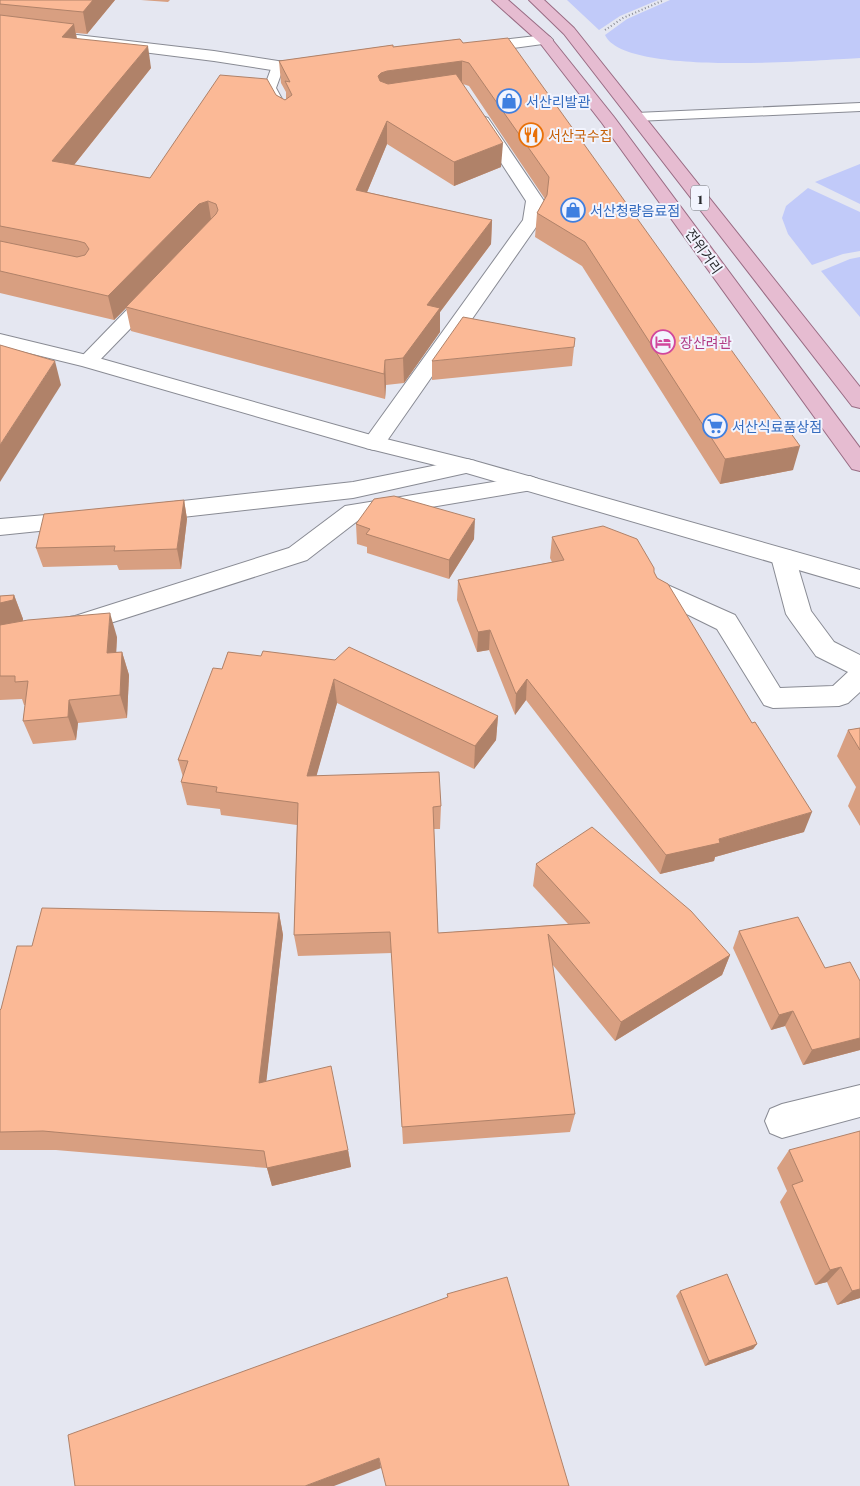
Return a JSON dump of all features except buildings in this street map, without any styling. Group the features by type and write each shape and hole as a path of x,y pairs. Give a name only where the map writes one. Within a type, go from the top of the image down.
{"main road":[{"name":"전위거리","path":"499,0 545,40 608,120 860,464"},
{"name":"전위거리","path":"536,0 569,31 860,401"}],"street":[{"path":"0,30 214,56 278,66 334,65"},
{"path":"458,50 545,40"},
{"path":"374,443 532,220 535,201 472,106"},
{"path":"88,361 170,276"},
{"path":"0,340 88,361 374,443 467,466 860,579"},
{"path":"129,516 353,490 467,466"},
{"path":"0,638 76,625 298,554 353,512 530,484"},
{"path":"0,527 100,519"},
{"path":"783,557 799,614 825,649 860,666"},
{"path":"663,592 726,622 773,698 839,696 860,676"},
{"path":"782,1122 860,1101"}],"lane":[{"path":"278,66 270,88 286,117"},
{"path":"636,117 860,107"}],"path":[{"path":"598,35 623,18 664,0"}],"shaded area":[{"path":"567,0 658,0 620,16 599,30"},
{"path":"670,0 860,0 860,58 765,63 682,61 647,57 620,48 605,35 627,19"},
{"path":"860,164 860,204 815,182"},
{"path":"808,188 860,212 860,251 843,254 812,265 788,234 782,218 786,206"},
{"path":"860,257 860,317 821,271"}],"place":[{"name":"서산리발관","path":"509,101"},
{"name":"서산국수집","path":"531,135"},
{"name":"서산청량음료점","path":"573,210"},
{"name":"장산려관","path":"663,342"},
{"name":"서산식료품상점","path":"715,426"}]}
